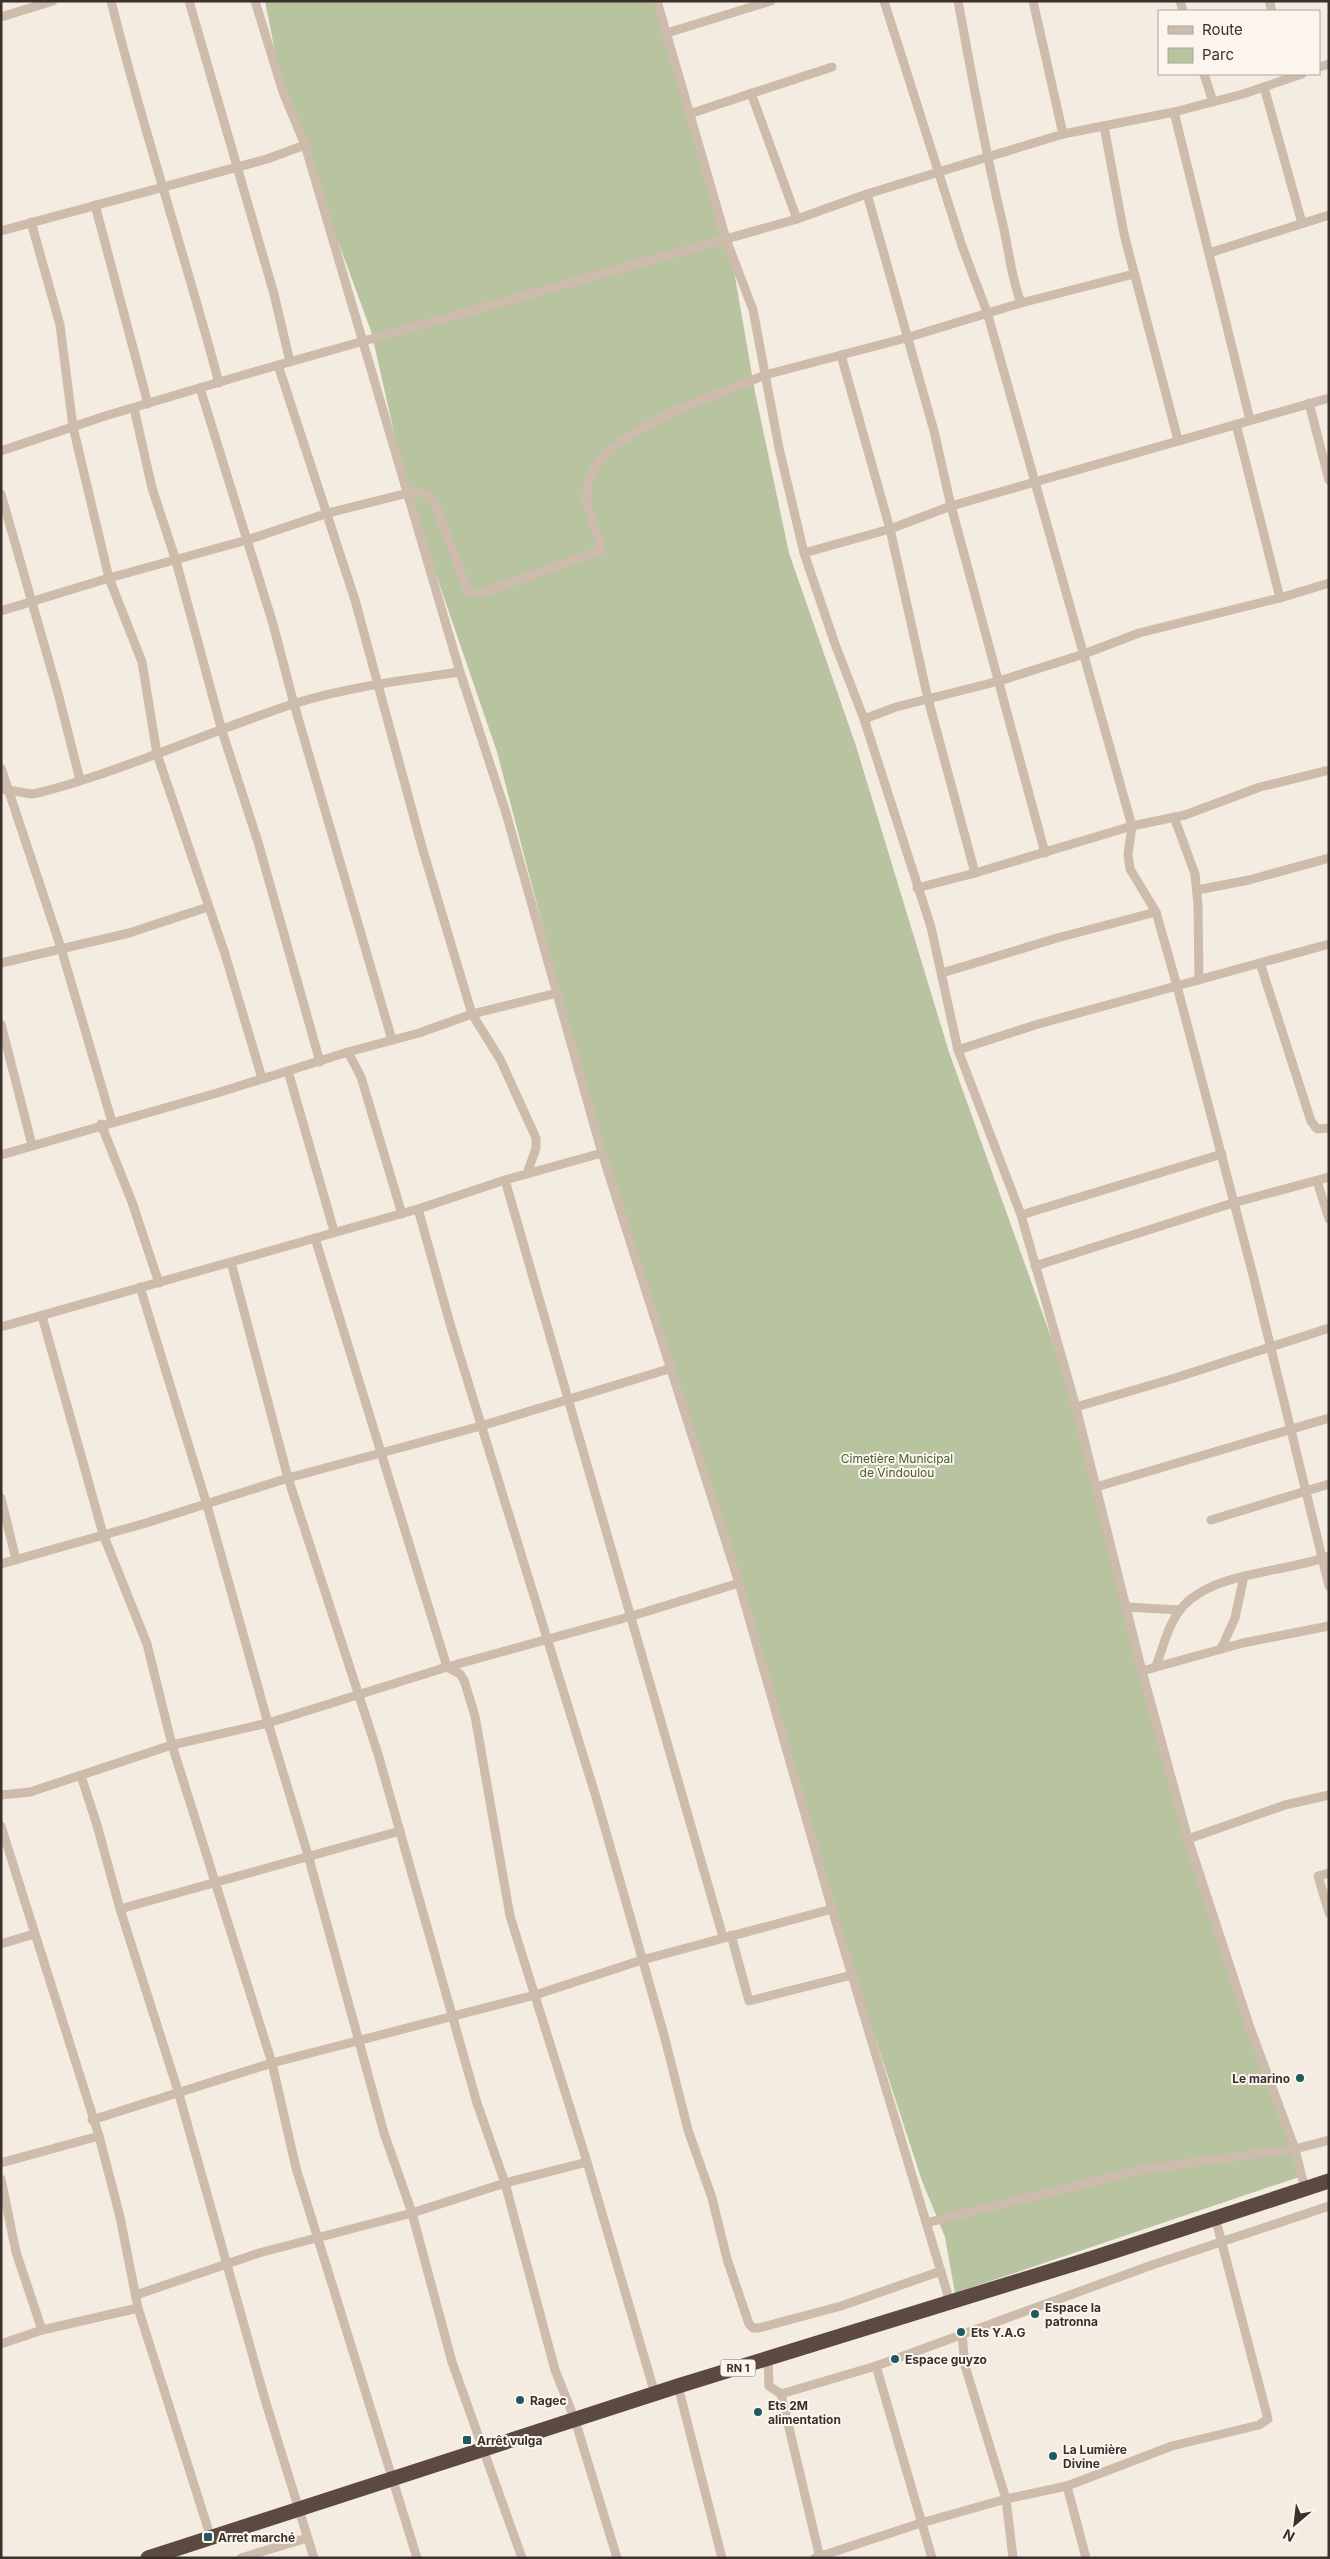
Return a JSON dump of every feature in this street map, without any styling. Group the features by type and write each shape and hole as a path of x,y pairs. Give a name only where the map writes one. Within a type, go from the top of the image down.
{"highway":[{"name":"RN 1","path":"148,2558 678,2386 950,2302 1329,2181"}],"street":[{"path":"1,18 27,5 53,1"},
{"path":"111,1 123,53 191,276 219,383"},
{"path":"189,1 274,294 290,362"},
{"path":"255,1 283,92 305,145 460,672 506,813 602,1153 739,1583 832,1909 950,2302"},
{"path":"657,1 726,239 753,310 765,375 804,553 835,644 864,719 918,888 942,973 958,1050 1021,1215 1076,1407 1142,1671 1188,1839 1249,2025 1295,2149 1305,2189"},
{"path":"667,34 746,4 771,1"},
{"path":"884,1 962,246 987,312 1036,482 1132,826 1128,854 1130,869 1156,912 1177,986 1222,1154 1305,1492 1325,1558 1329,1586"},
{"path":"958,1 1009,263 1021,303"},
{"path":"1034,1 1064,134"},
{"path":"689,114 832,67"},
{"path":"1204,75 1213,102"},
{"path":"1,451 72,427 278,365 797,220 867,194 940,173 987,156 1064,134 1174,112 1213,102 1264,87 1289,76"},
{"path":"1264,87 1302,223"},
{"path":"750,93 797,220"},
{"path":"1174,112 1250,420"},
{"path":"1104,126 1124,234 1178,440"},
{"path":"1,231 267,159 305,145"},
{"path":"867,194 906,338 934,431 951,506 1045,853"},
{"path":"95,205 148,404"},
{"path":"1209,253 1329,215"},
{"path":"31,222 60,325 72,427 109,578 142,662 157,754 186,834 208,907 225,954 262,1078"},
{"path":"1,611 109,578 176,561 328,513 408,494 424,493 434,500 468,591 478,594 602,550 586,500 589,479 598,462 621,442 670,413 765,375 906,338 987,312 1134,274"},
{"path":"841,355 890,529 928,699 976,873"},
{"path":"278,365 328,513 380,684 422,847 472,1014 500,1058 536,1138 536,1148 527,1174"},
{"path":"200,388 226,466 246,540 273,624 294,704 392,1040"},
{"path":"804,553 890,529 951,506 1329,398"},
{"path":"1309,403 1329,480"},
{"path":"134,408 152,488 176,561 222,731 258,842 320,1062"},
{"path":"1236,424 1280,598"},
{"path":"1,494 58,693 80,780"},
{"path":"864,719 896,707 999,681 1170,624 1280,598 1329,583"},
{"path":"4,788 32,794 157,754 294,704 380,684 460,672"},
{"path":"1,768 4,788 61,948 112,1122"},
{"path":"918,888 976,873 1132,826 1174,817 1260,787 1329,770"},
{"path":"1174,817 1194,874 1199,980"},
{"path":"1196,890 1249,880 1329,858"},
{"path":"1,963 129,933 208,907"},
{"path":"942,973 1057,938 1156,912"},
{"path":"958,1050 1035,1025 1329,944"},
{"path":"1260,964 1311,1121 1317,1128 1329,1128"},
{"path":"1,1155 101,1124 217,1093 348,1052 419,1033 472,1014 557,994"},
{"path":"1,1024 32,1145"},
{"path":"348,1052 362,1076 402,1214"},
{"path":"288,1071 334,1231"},
{"path":"101,1124 132,1202 159,1283"},
{"path":"1,1327 334,1231 418,1210 505,1180 602,1153"},
{"path":"1021,1215 1222,1154"},
{"path":"1035,1266 1233,1203 1329,1177"},
{"path":"505,1180 567,1400 748,2001 852,1975"},
{"path":"1317,1181 1329,1219"},
{"path":"418,1210 481,1426 596,1797 688,2130 712,2198 727,2259 749,2324 753,2328 759,2328 841,2306 941,2271"},
{"path":"315,1238 447,1668 460,1674 464,1680 475,1716 481,1739 510,1916 587,2162 655,2394"},
{"path":"231,1262 288,1478 357,1695 378,1754 477,2103 505,2183 555,2370 575,2420 617,2558"},
{"path":"140,1287 207,1505 268,1724 308,1855 384,2133 412,2213 452,2362 481,2449 522,2558"},
{"path":"42,1316 103,1534 147,1644 172,1745 214,1884 272,2063 296,2168 417,2558"},
{"path":"1076,1407 1175,1378 1329,1328"},
{"path":"1,1564 207,1505 288,1478 481,1426 672,1368"},
{"path":"1096,1487 1329,1418"},
{"path":"1211,1520 1329,1484"},
{"path":"1,1498 16,1560"},
{"path":"1156,1666 1180,1610 1195,1596 1244,1576 1325,1558"},
{"path":"1221,1649 1235,1618 1244,1576"},
{"path":"1,1795 30,1792 172,1745 268,1724 447,1668 632,1616 739,1583"},
{"path":"1126,1607 1180,1610"},
{"path":"1142,1671 1221,1649 1329,1626"},
{"path":"81,1776 97,1825 120,1909 178,2091 298,2510 314,2558"},
{"path":"1188,1839 1284,1805 1329,1795"},
{"path":"1,1826 98,2136 120,2217 138,2308 210,2538"},
{"path":"120,1909 214,1884 308,1855 400,1831"},
{"path":"1329,1873 1318,1876 1329,1913"},
{"path":"92,2120 178,2091 272,2063 535,1995 642,1960 832,1909"},
{"path":"1,1944 34,1934"},
{"path":"1,2163 98,2136"},
{"path":"926,2223 1144,2169 1295,2149 1329,2140"},
{"path":"136,2295 258,2253 317,2236 412,2213 505,2183 587,2162"},
{"path":"1,2179 16,2252 42,2330"},
{"path":"781,2394 876,2366 1152,2265 1329,2206"},
{"path":"768,2359 769,2386 781,2394 818,2557 922,2523 1006,2499 1067,2486 1172,2446 1259,2425 1268,2420 1224,2242 1215,2217"},
{"path":"1,2344 42,2330 138,2308"},
{"path":"962,2334 965,2366 1006,2499 1013,2558"},
{"path":"876,2366 932,2558"},
{"path":"678,2386 722,2558"},
{"path":"1067,2486 1086,2558"},
{"path":"241,2558 307,2538"}],"green space":[{"name":"Cimetière Municipal de Vindoulou","path":"265,1 658,1 730,248 755,392 789,553 856,746 949,1052 1076,1407 1188,1839 1302,2176 955,2293 945,2237 922,2181 819,1865 707,1481 602,1153 497,752 408,493 371,331 283,92"}],"place":[{"name":"Le marino","path":"1300,2078"},
{"name":"Espace la patronna","path":"1035,2314"},
{"name":"Ets Y.A.G","path":"961,2332"},
{"name":"Espace guyzo","path":"895,2359"},
{"name":"Ragec","path":"520,2400"},
{"name":"Ets 2M alimentation","path":"758,2412"},
{"name":"Arrêt vulga","path":"467,2440"},
{"name":"La Lumière Divine","path":"1053,2456"},
{"name":"Arret marché","path":"208,2537"}]}
